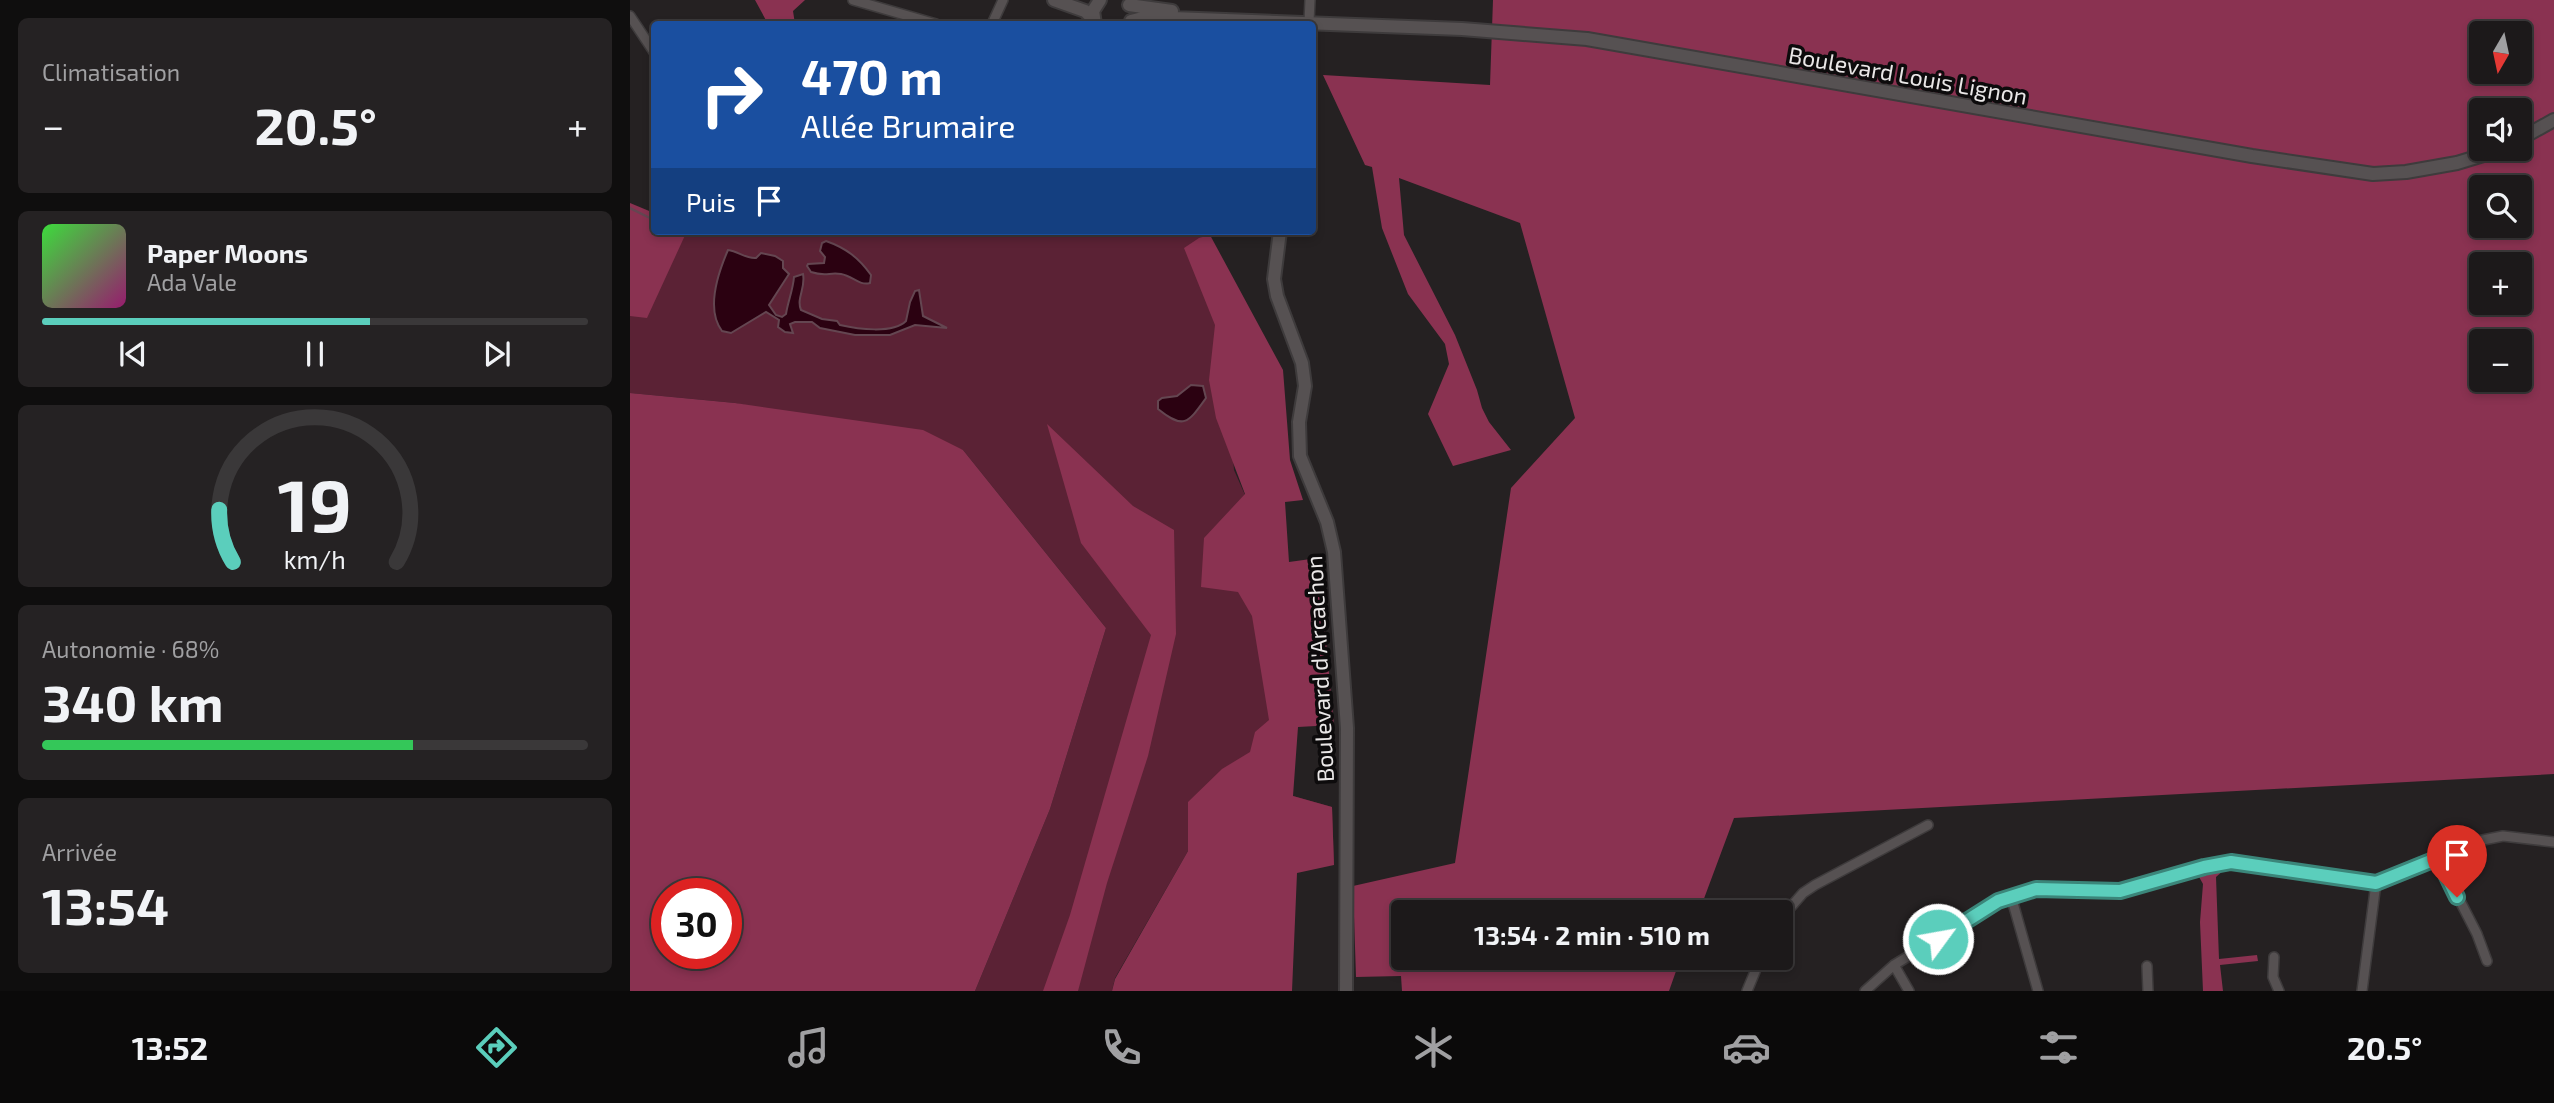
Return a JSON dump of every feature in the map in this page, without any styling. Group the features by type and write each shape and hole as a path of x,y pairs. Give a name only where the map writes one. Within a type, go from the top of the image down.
{"main road":[{"path":"1054,0 1085,11 1094,21"},
{"path":"1093,1 1095,21"},
{"path":"1130,21 1127,3 1296,21"},
{"path":"1135,21 1146,17 1273,21"},
{"name":"Boulevard Louis Lignon","path":"1316,22 1462,29 1587,39 2252,156 2374,174 2406,172 2469,160"},
{"path":"2532,132 2554,120"},
{"name":"Boulevard d'Arcachon","path":"1280,235 1274,279 1276,296 1302,363 1305,386 1299,422 1300,456 1328,522 1335,552 1347,728 1346,991"}],"street":[{"path":"853,0 926,21"},
{"path":"993,21 1003,0"},
{"path":"1305,21 1310,0"},
{"path":"630,16 651,48"},
{"path":"1793,904 1815,885 1928,825"},
{"path":"1866,991 1894,965 1998,901 2036,889 2120,891 2231,862 2376,883 2468,843 2503,836 2554,842"},
{"path":"2438,858 2477,933 2487,961"},
{"path":"2362,991 2376,883"},
{"path":"2011,896 2038,991"},
{"path":"2274,957 2273,977 2279,991"},
{"path":"1894,965 1909,991"},
{"path":"2147,967 2148,991"},
{"path":"1747,991 1756,970"}],"shaded area":[{"path":"755,0 805,0 793,11 795,21 766,21"},
{"path":"1493,0 2554,0 2554,774 1734,818 1703,900 1391,900 1391,970 1676,970 1669,991 1402,991 1401,976 1356,977 1353,886 1455,863 1511,488 1575,418 1520,223 1399,178 1404,235 1455,335 1482,408 1489,422 1511,450 1453,466 1428,414 1449,364 1445,344 1408,294 1382,228 1372,167 1365,165 1323,75 1490,85"},
{"path":"630,203 651,212 651,235 685,235 647,318 630,316"},
{"path":"684,235 1211,235 1204,237 1219,272 1234,470 1245,495 1293,796 1332,807 1334,865 1188,851 1115,978 1112,991 975,991 1050,809 1106,628 963,450 735,403 630,393 630,302"},
{"path":"1210,235 1283,370 1290,460 1303,500 1285,502 1289,562 1318,558 1334,725 1298,727 1293,796 1332,807 1334,865 1297,873 1292,991 1112,991 1115,979 1188,851 1188,802 1222,769 1250,752 1255,732 1269,720 1252,616 1238,592 1201,587 1204,538 1245,494 1216,418 1209,380 1215,325 1184,248 1199,238"},
{"path":"826,241 846,250 857,259 871,275 870,283 841,274 811,272 808,264 824,263 825,257 820,251 822,243"},
{"path":"728,250 752,258 761,253 783,261 783,268 789,274 769,305 776,315 782,317 786,314 794,277 803,274 801,310 822,319 856,328 893,328 906,321 910,302 915,291 919,290 923,316 947,328 915,325 890,335 855,335 820,328 812,322 795,322 790,324 793,333 778,327 779,320 766,312 731,333 722,331 717,322 714,302 717,280"},
{"path":"1191,385 1203,386 1206,398 1190,418 1185,421 1174,420 1158,409 1158,401 1162,398 1177,396"},
{"path":"630,393 735,403 923,430 963,450 1106,628 1050,809 975,991 630,991"},
{"path":"1047,424 1133,506 1174,530 1176,634 1148,756 1107,883 1078,991 1043,991 1070,915 1151,635 1081,543"},
{"path":"2225,869 2216,877 2219,959 2257,955 2258,961 2220,965 2223,991 2203,991 2200,922 2203,884 2198,875"}],"waterway":[{"path":"630,208 651,218"}],"route":[{"path":"1938,939 1998,901 2036,889 2120,891 2231,862 2376,883 2438,858 2457,897"}]}
